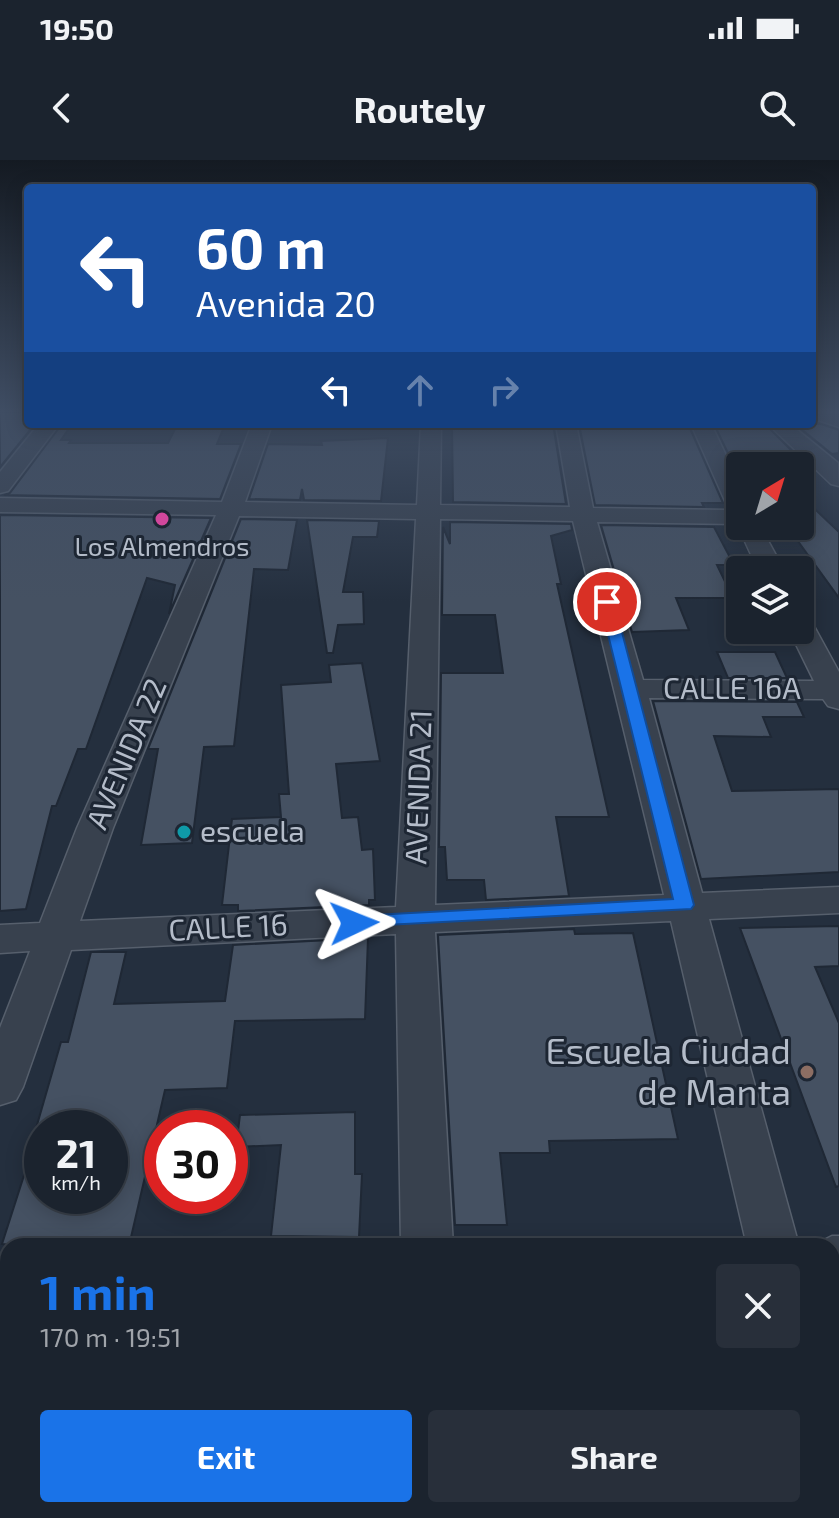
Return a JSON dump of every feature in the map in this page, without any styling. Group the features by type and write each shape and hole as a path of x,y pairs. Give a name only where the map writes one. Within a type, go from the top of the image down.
{"street":[{"name":"AVENIDA 22","path":"0,1087 95,828 243,474"},
{"name":"AVENIDA 21","path":"427,1238 415,920 429,474"},
{"path":"575,474 583,515 631,689 771,1238"},
{"path":"0,505 726,517"},
{"path":"810,644 836,695"},
{"name":"CALLE 16A","path":"631,689 836,695"},
{"name":"CALLE 16","path":"0,939 839,900"}],"building":[{"path":"24,474 229,474 220,499 4,495 10,493"},
{"path":"258,474 384,474 381,501 304,500 302,489 300,500 249,499"},
{"path":"453,474 561,474 566,504 453,502"},
{"path":"589,474 710,474 723,503 702,503 704,507 595,505"},
{"path":"814,508 839,532 839,598 814,563 814,556 809,556 797,540 814,540"},
{"path":"0,515 211,518 169,614 175,585 147,578 86,749 78,749 56,806 52,806 26,909 0,911"},
{"path":"241,519 297,520 288,570 254,569 234,746 204,747 192,843 141,845 158,749 148,749"},
{"path":"307,520 379,521 377,537 353,537 343,592 363,592 364,624 338,625 333,653 327,653"},
{"path":"450,522 571,524 572,530 551,536 561,584 557,584 609,817 556,817 569,896 486,900 484,880 447,880 445,847 439,847 441,673 503,673 495,615 442,615 443,527 450,544"},
{"path":"601,525 714,527 729,556 726,556 726,565 717,565 726,584 726,598 676,598 689,630 632,632"},
{"path":"717,652 775,652 787,678 728,678"},
{"path":"362,663 380,761 336,764 342,818 358,817 362,850 373,849 375,900 369,900 369,905 238,911 238,905 222,905 232,819 281,817 279,794 289,794 281,685 331,682 329,665"},
{"path":"653,701 797,702 804,717 763,717 771,737 714,736 732,791 839,789 839,872 701,879"},
{"name":"Escuela Ciudad de Manta","path":"839,926 839,966 815,967 839,1023 839,1186 836,1187 740,928"},
{"path":"574,929 575,934 633,933 678,1139 549,1141 550,1153 500,1153 507,1225 455,1225 438,935"},
{"path":"368,938 365,1019 235,1021 227,1088 165,1090 160,1110 144,1110 144,1181 131,1238 4,1238 24,1175 24,1214 128,1214 128,1110 41,1110 61,1042 68,1042 91,952 126,952 114,1004 225,1001 233,945"},
{"path":"355,1112 355,1174 362,1174 359,1237 271,1236 281,1145 248,1146 248,1115"}],"place":[{"name":"Los Almendros","path":"162,519"},
{"name":"escuela","path":"184,832"},
{"name":"Escuela Ciudad de Manta","path":"807,1072"}],"route":[{"path":"354,923 684,905 607,602"}]}
